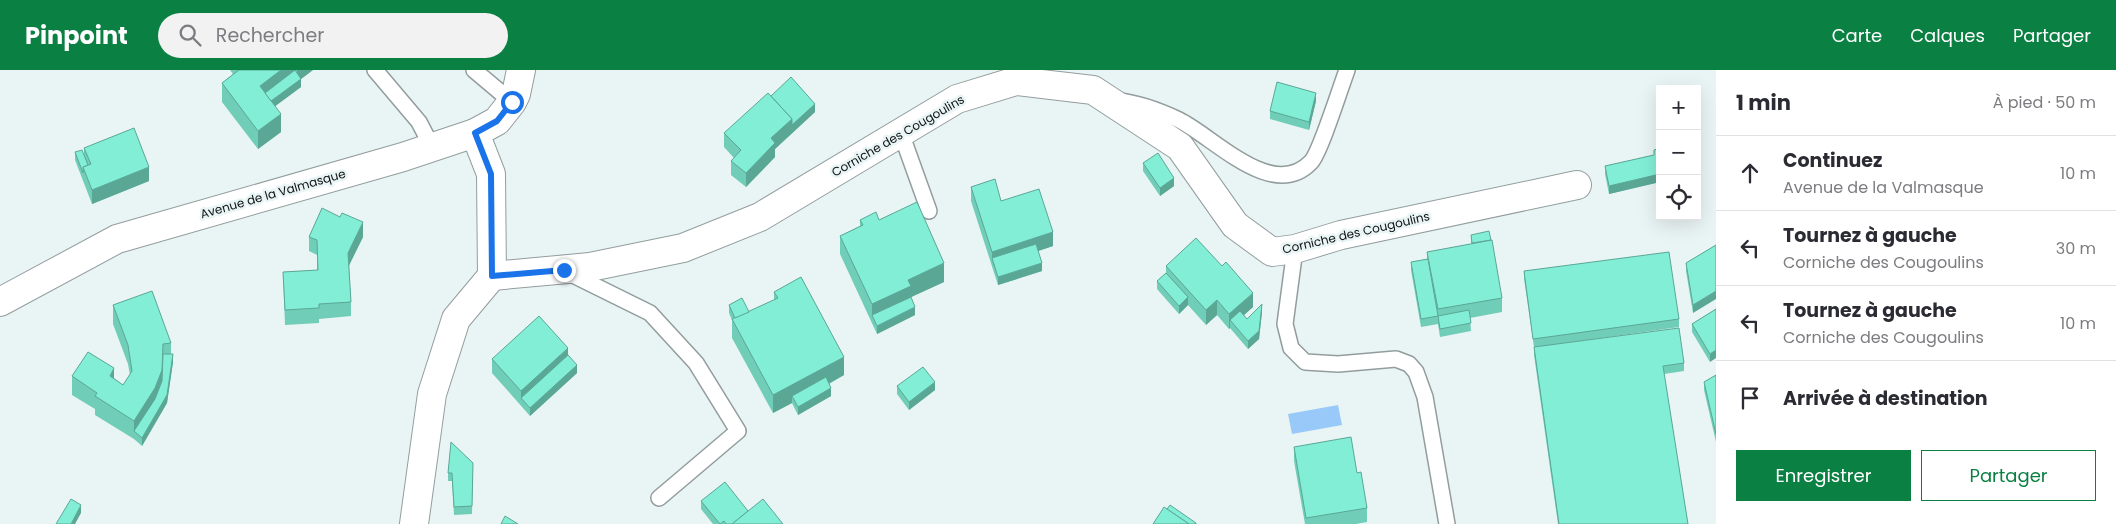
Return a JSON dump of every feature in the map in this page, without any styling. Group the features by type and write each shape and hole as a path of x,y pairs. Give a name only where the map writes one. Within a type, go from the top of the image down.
{"street":[{"name":"Avenue de la Valmasque","path":"0,302 117,239 475,133 497,121 512,102 516,94 521,70"},
{"name":"Corniche des Cougoulins","path":"492,276 590,267 692,245 760,217 957,99 1016,81 1093,90 1180,147 1234,225 1272,252 1295,249 1342,235 1577,185"},
{"path":"414,524 432,394 456,319 492,276 491,174 475,133"}],"lane":[{"path":"374,70 420,122 432,147"},
{"path":"474,70 512,102"},
{"path":"1107,99 1137,103 1180,121 1237,158 1268,175 1294,175 1313,161 1347,70"},
{"path":"900,133 929,211"},
{"path":"1295,249 1285,324 1291,348 1305,362 1338,364 1396,359 1409,364 1416,372 1425,397 1447,524"},
{"path":"564,270 650,313 696,363 738,431 659,498"}],"water":[{"path":"1338,405 1342,425 1292,434 1288,414"}],"building":[{"path":"239,70 281,70 260,86 281,114 258,131 222,83"},
{"path":"295,70 301,79 271,101 265,93"},
{"path":"791,77 815,104 792,125 792,119 771,96"},
{"path":"1277,82 1316,93 1309,122 1270,111"},
{"path":"768,93 792,119 771,138 775,143 746,173 731,161 741,150 724,133"},
{"path":"134,128 149,167 92,190 83,167 91,164 84,148"},
{"path":"1656,149 1656,175 1609,186 1605,166 1654,155 1654,150"},
{"path":"82,150 88,165 83,167 83,173 75,152"},
{"path":"1158,153 1174,178 1160,188 1143,163"},
{"path":"995,179 1001,201 1039,189 1053,232 992,252 971,187"},
{"path":"917,202 944,263 908,280 911,286 872,304 840,236 863,225 860,220 876,212 879,220"},
{"path":"322,208 340,217 342,213 363,222 348,253 351,302 319,304 319,308 285,310 283,272 318,270 317,240 309,237"},
{"path":"1489,231 1491,240 1472,243 1471,235"},
{"path":"1196,238 1222,266 1226,262 1253,293 1229,314 1217,300 1206,310 1166,266"},
{"path":"1492,240 1502,298 1438,309 1427,252"},
{"path":"1036,244 1042,263 998,277 992,258"},
{"path":"1716,245 1716,291 1693,305 1686,263"},
{"path":"1669,252 1679,319 1533,339 1524,271"},
{"path":"1428,259 1438,316 1421,319 1411,262"},
{"path":"1166,273 1188,297 1179,306 1157,281"},
{"path":"801,277 844,357 773,395 732,319 778,298 774,292"},
{"path":"152,291 171,343 163,344 162,370 155,388 134,421 95,396 97,393 72,376 88,352 114,368 110,376 123,385 132,371 128,345 113,305"},
{"path":"911,297 915,307 877,326 872,315"},
{"path":"742,298 749,312 735,318 729,305"},
{"path":"1262,304 1259,331 1248,341 1230,320 1240,311 1247,319"},
{"path":"1716,309 1716,350 1710,354 1692,324"},
{"path":"1469,310 1471,323 1440,329 1438,316"},
{"path":"539,316 568,348 521,391 492,359"},
{"path":"1679,328 1684,363 1663,366 1688,524 1559,524 1534,347"},
{"path":"163,354 173,354 167,395 142,438 134,431 155,399 162,381"},
{"path":"568,355 577,365 530,408 521,398"},
{"path":"923,367 935,382 909,402 897,386"},
{"path":"1716,375 1716,434 1704,382"},
{"path":"826,377 831,388 798,407 792,396"},
{"path":"1351,437 1357,473 1361,472 1367,508 1306,518 1294,447"},
{"path":"451,442 473,463 472,506 454,507 452,473 448,473"},
{"path":"725,482 748,511 732,524 726,524 724,521 720,524 701,501"},
{"path":"71,499 81,505 71,524 56,524"},
{"path":"763,499 783,524 732,524"},
{"path":"1170,505 1196,524 1189,524 1167,509"},
{"path":"1164,507 1189,524 1153,524"},
{"path":"505,516 518,524 501,524"}],"route":[{"path":"512,102 497,121 475,133 491,174 492,276 564,270"}]}
